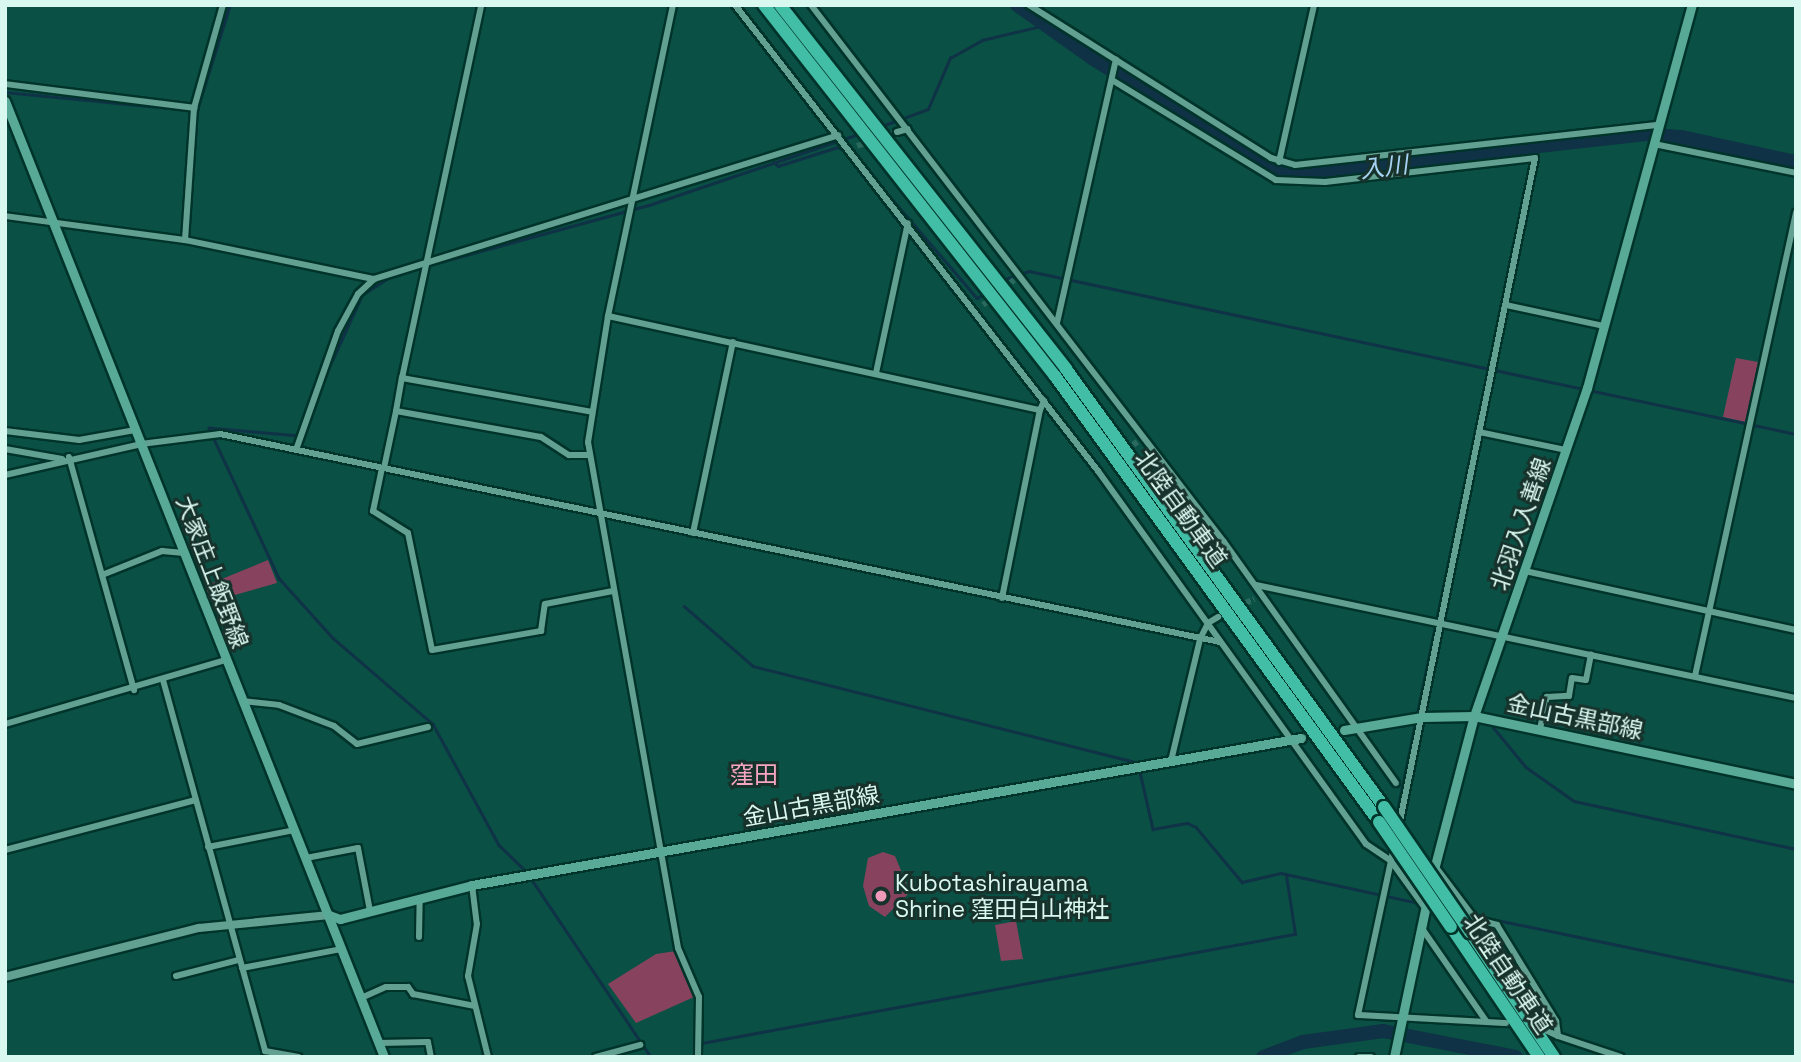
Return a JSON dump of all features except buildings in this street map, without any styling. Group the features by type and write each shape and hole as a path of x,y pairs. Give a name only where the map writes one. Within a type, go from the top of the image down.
{"highway":[{"name":"北陸自動車道","path":"764,5 865,120"},
{"name":"北陸自動車道","path":"780,5 1132,478 1379,822 1539,1057"},
{"name":"北陸自動車道","path":"877,136 1134,459 1384,807 1543,1034 1554,1057"}],"main road":[{"name":"北羽入入善線","path":"1394,1057 1434,864 1474,716 1567,450 1692,5"},
{"name":"大家庄上飯野線","path":"5,101 384,1057"},
{"name":"金山古黒部線","path":"1344,730 1422,716 1474,716 1796,784"},
{"name":"金山古黒部線","path":"329,915 340,919 472,885 1301,738"}],"street":[{"path":"185,240 194,108 223,5"},
{"path":"481,5 373,511 408,533 432,650 541,631 545,604 613,591"},
{"path":"673,5 608,316 592,412 589,455 678,948 699,997 698,1057"},
{"path":"735,5 908,223 980,308 1044,401 1098,471 1366,844 1391,861 1425,908"},
{"path":"811,5 1256,585 1396,783"},
{"path":"1029,5 1279,162 1313,165 1659,127"},
{"path":"1279,162 1314,5"},
{"path":"1057,323 1116,60"},
{"path":"1112,80 1276,180 1325,181 1535,158 1422,716 1358,1015 1402,1017 1438,1023 1506,1023"},
{"path":"5,84 194,108"},
{"path":"897,132 908,129"},
{"path":"296,450 338,331 358,294 374,279 427,259 632,201 838,135"},
{"path":"1655,142 1796,173"},
{"path":"849,149 857,146"},
{"path":"1695,676 1796,213"},
{"path":"5,216 185,240 374,279"},
{"path":"876,373 908,223"},
{"path":"1506,305 1604,326"},
{"path":"608,316 1040,410"},
{"path":"694,533 733,342"},
{"path":"402,378 592,412"},
{"path":"1002,598 1044,401"},
{"path":"396,411 541,437 569,455 589,455"},
{"path":"5,431 79,440 136,432"},
{"path":"5,475 67,458 204,432 1220,642"},
{"path":"1479,432 1567,450"},
{"path":"1137,442 1144,437"},
{"path":"5,449 67,458"},
{"path":"67,458 134,690"},
{"path":"1098,471 1105,466"},
{"path":"102,575 162,551 184,553"},
{"path":"1525,571 1796,629"},
{"path":"1256,585 1796,698"},
{"path":"1254,599 1261,592"},
{"path":"1171,761 1200,639 1208,623 1218,617"},
{"path":"1540,729 1547,697 1569,696 1572,678 1586,680 1591,654"},
{"path":"5,724 134,690 225,660"},
{"path":"163,680 265,1051 298,1057"},
{"path":"242,701 279,705 334,726 357,744 428,727"},
{"path":"5,850 196,800"},
{"path":"208,847 295,830"},
{"path":"306,858 358,848 370,911"},
{"path":"1434,864 1475,919 1497,925 1556,1021 1558,1036"},
{"path":"472,885 477,924 468,976 488,1057"},
{"path":"419,937 420,898"},
{"path":"5,977 229,923 329,915"},
{"path":"1421,927 1486,1021"},
{"path":"242,968 342,949"},
{"path":"176,976 239,960"},
{"path":"361,998 386,987 408,987 413,994 475,1006"},
{"path":"1543,1034 1558,1036 1621,1057"},
{"path":"378,1042 428,1041 431,1057"},
{"path":"596,1057 640,1045"},
{"path":"1359,1057 1371,1057"}],"shaded area":[{"path":"1736,358 1758,362 1746,422 1723,417"},
{"path":"268,560 277,583 207,603 200,588"},
{"path":"883,852 895,856 910,892 885,917 869,906 863,886 868,858"},
{"path":"1016,921 1023,959 1001,961 995,925"},
{"path":"676,951 694,997 636,1023 608,984 656,954"}],"waterway":[{"path":"197,110 230,5"},
{"name":"入川","path":"1017,5 1092,58 1264,165 1289,174 1644,134 1682,137 1796,162"},
{"path":"882,126 928,109 950,58 982,40 1041,26"},
{"path":"5,92 179,109"},
{"path":"437,263 649,205 859,134"},
{"path":"774,162 778,166 838,147 845,151"},
{"path":"1396,816 1533,149"},
{"path":"857,158 977,298 984,294"},
{"path":"1003,280 1029,271 1796,434"},
{"path":"325,376 362,295 390,277"},
{"path":"299,436 209,428 279,578 333,638 433,724 499,845 526,871 651,1057"},
{"path":"684,606 753,666 1138,763 1153,829 1187,823 1196,827 1242,882 1281,873 1419,903"},
{"path":"1493,727 1526,767 1574,801 1796,849"},
{"path":"1384,881 1390,846"},
{"path":"702,1043 1295,934 1286,875"},
{"path":"1463,913 1796,982"},
{"path":"1263,1057 1303,1042 1383,1031 1515,1057"}],"tunnel":[{"path":"857,146 897,132"},
{"path":"983,305 1014,280"},
{"path":"1126,450 1137,442"},
{"path":"1237,607 1254,599"}],"place":[{"name":"Kubotashirayama Shrine 窪田白山神社","path":"881,896"}],"district":[{"name":"窪田","path":"754,775"}]}
